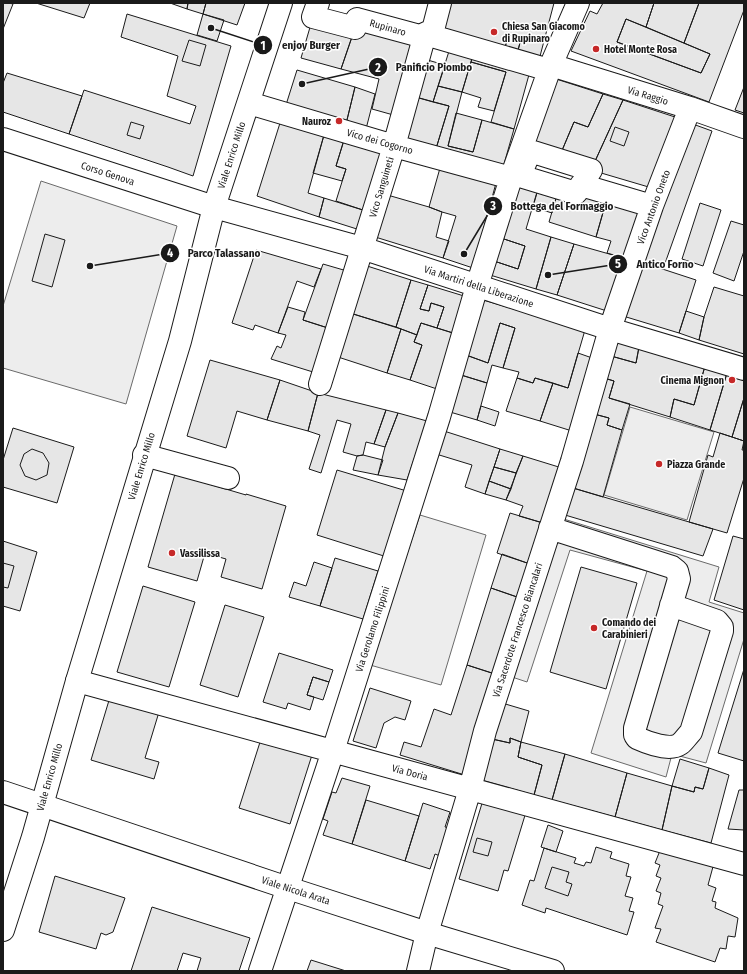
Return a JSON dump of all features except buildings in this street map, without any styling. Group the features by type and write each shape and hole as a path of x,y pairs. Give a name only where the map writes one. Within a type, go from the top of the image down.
{"street":[{"name":"Viale Enrico Millo","path":"3,930 33,837 77,681 144,455 180,341 214,207 280,3"},
{"name":"Rupinaro","path":"318,3 314,17 355,28 358,19 420,36 425,34"},
{"path":"425,34 432,30 440,3"},
{"name":"Via Gerolamo Filippini","path":"260,971 334,751 439,417 477,286 518,168 550,67 578,3"},
{"name":"Via Raggio","path":"425,34 550,67 690,108 744,127"},
{"name":"Vico Sanguineti","path":"320,384 394,146 425,34"},
{"name":"Vico dei Cogorno","path":"248,103 394,146 518,168"},
{"name":"Vico Antonio Oneto","path":"610,329 652,206 690,108"},
{"name":"Corso Genova","path":"3,139 214,207"},
{"path":"518,168 530,151 591,170 581,185 652,206"},
{"name":"Via Martiri della Liberazione","path":"214,207 362,248 610,329 744,369"},
{"name":"Via Sacerdote Francesco Biancalari","path":"418,971 427,933 470,788 485,731 572,461 610,329"},
{"path":"144,455 228,478"},
{"path":"550,528 672,567 677,571 679,578 671,605 635,728 635,735 637,738 666,747 673,747 679,744 691,732 722,631 722,627 717,621 671,605"},
{"name":"Via Doria","path":"77,681 744,864"},
{"name":"Viale Nicola Arata","path":"3,792 288,888 427,933 553,971"}],"shaded area":[{"path":"41,181 177,226 126,404 3,368 3,306"},
{"name":"Piazza Grande","path":"630,407 714,432 687,520 604,495"},
{"path":"420,515 486,535 441,685 370,665"},
{"path":"554,516 719,567 709,602 744,613 744,639 706,763 672,754 666,777 591,753 647,571 570,550 527,682 503,674"}],"place":[{"name":"enjoy Burger","path":"211,28"},
{"name":"Chiesa San Giacomo di Rupinaro","path":"494,32"},
{"name":"Hotel Monte Rosa","path":"596,49"},
{"name":"Panificio Piombo","path":"302,84"},
{"name":"Nauroz","path":"339,121"},
{"name":"Bottega del Formaggio","path":"464,254"},
{"name":"Parco Talassano","path":"90,266"},
{"name":"Antico Forno","path":"548,275"},
{"name":"Cinema Mignon","path":"732,380"},
{"name":"Piazza Grande","path":"659,464"},
{"name":"Vassilissa","path":"172,553"},
{"name":"Comando dei Carabinieri","path":"594,628"}]}
